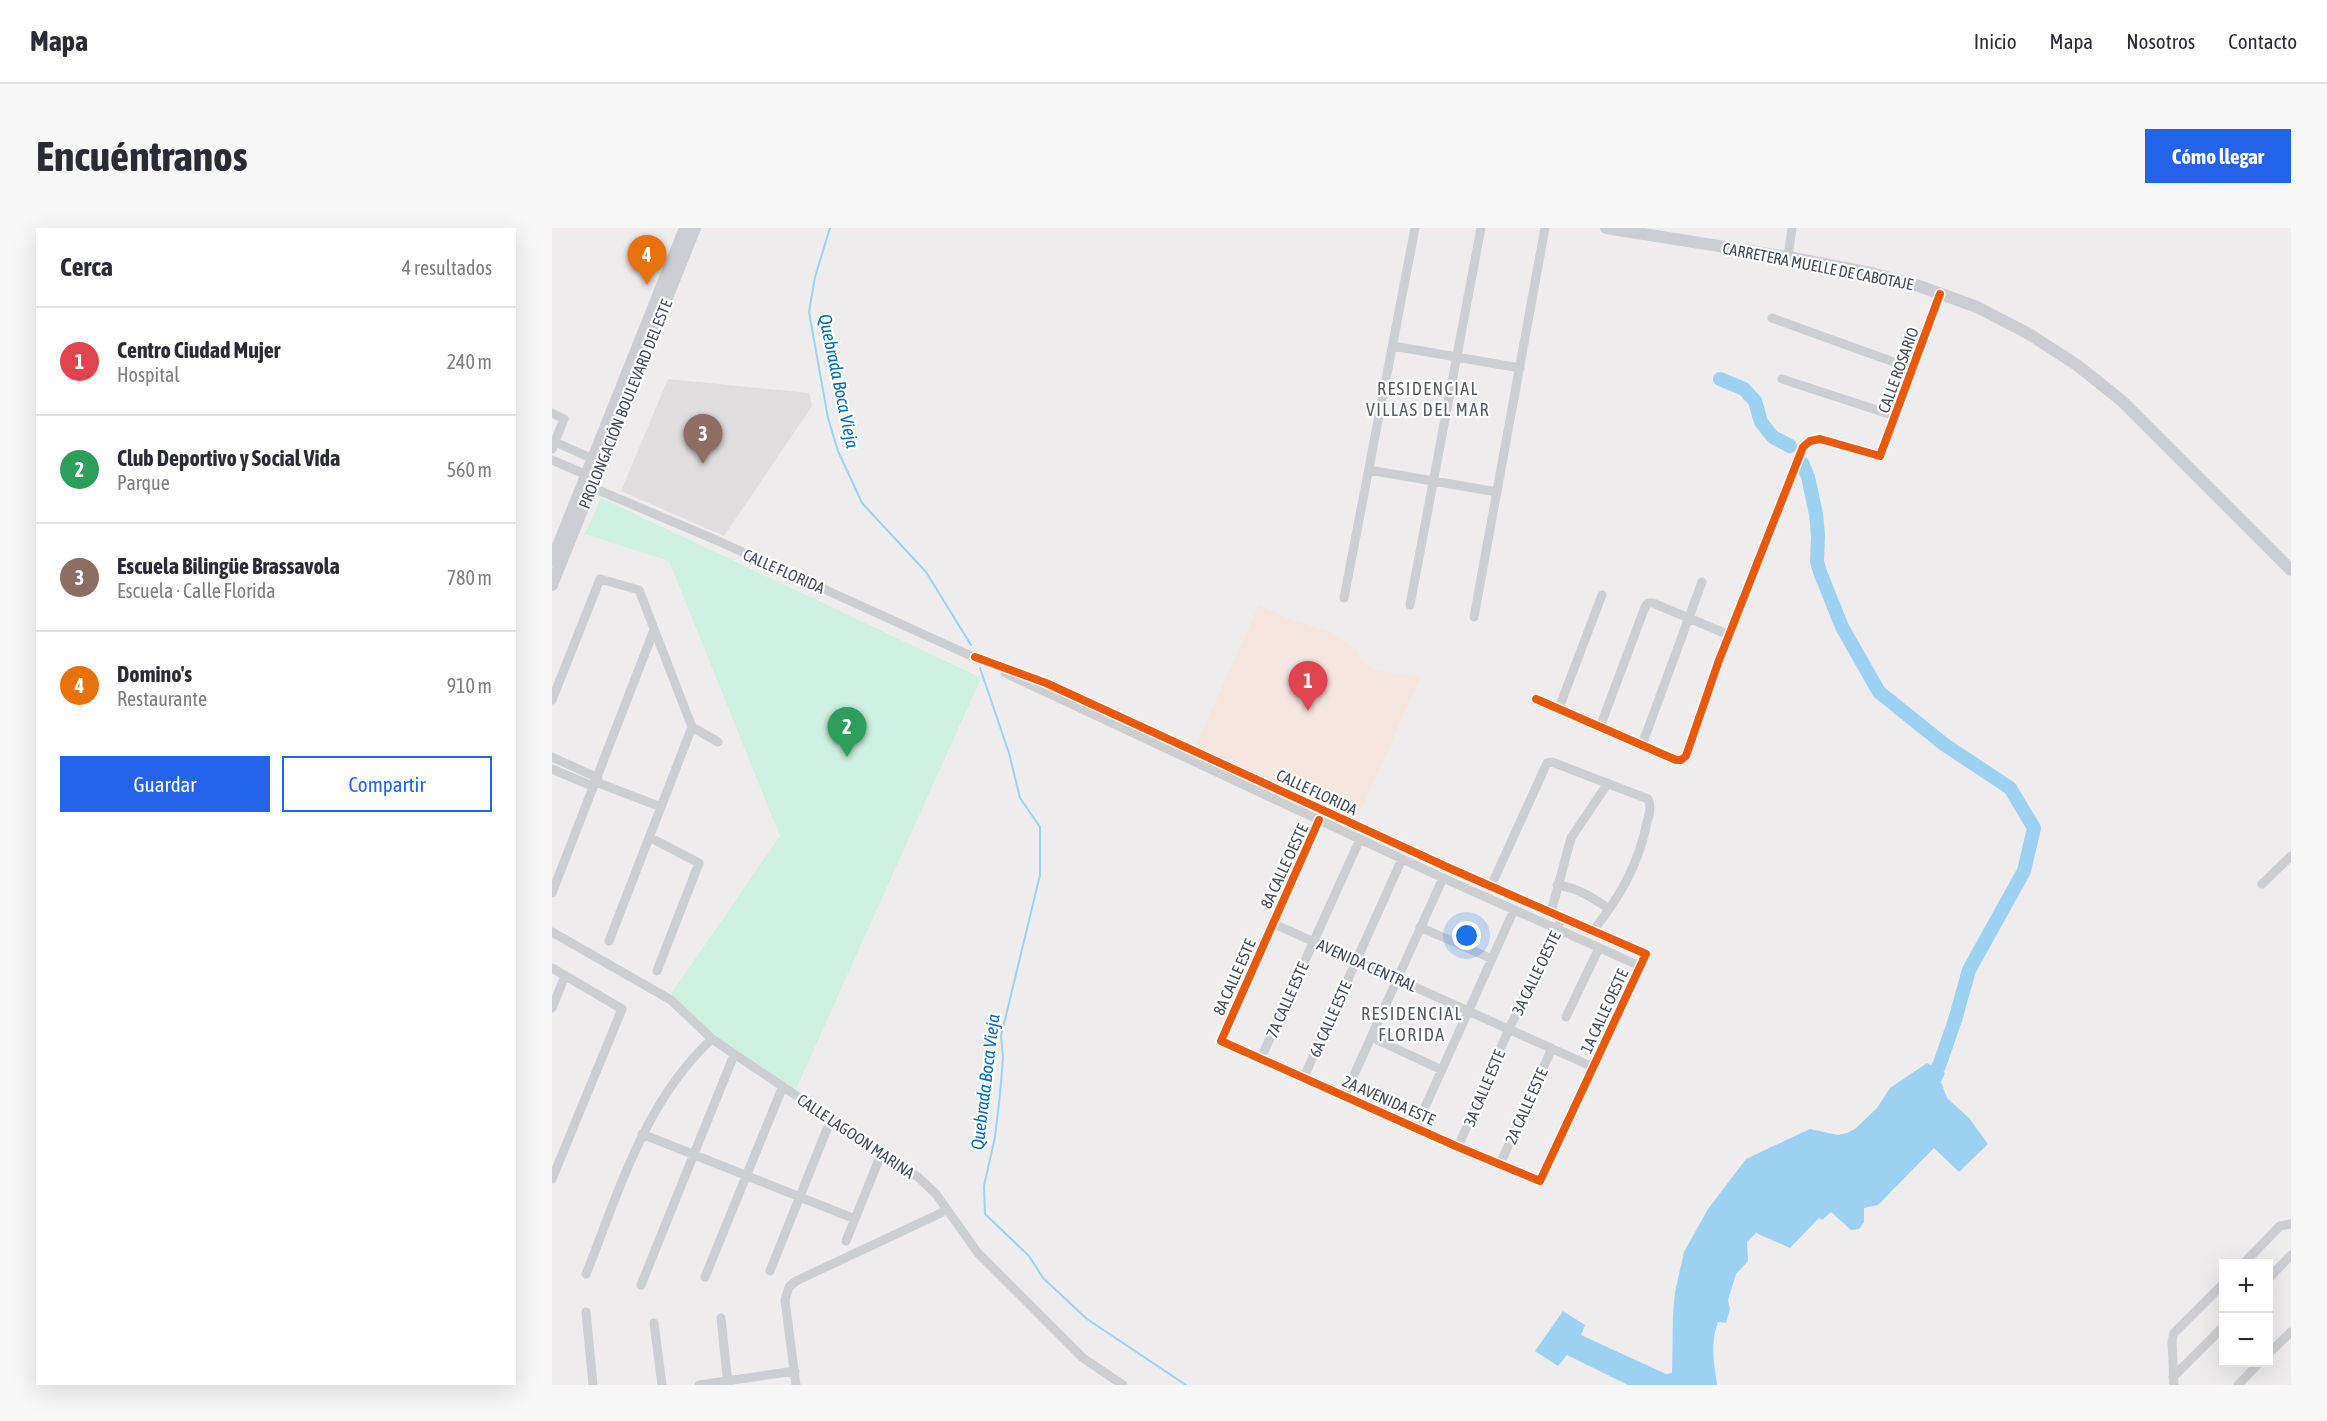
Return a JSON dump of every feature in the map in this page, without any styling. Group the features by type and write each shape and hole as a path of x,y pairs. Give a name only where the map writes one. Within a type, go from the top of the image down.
{"main road":[{"name":"PROLONGACIÓN BOULEVARD DEL ESTE","path":"562,534 591,487 685,228"},
{"name":"PROLONGACIÓN BOULEVARD DEL ESTE","path":"552,561 593,459 695,228"},
{"name":"CARRETERA MUELLE DE CABOTAJE","path":"1606,228 1870,273 1977,307 2019,328 2077,365 2122,401 2291,570"},
{"path":"552,585 562,534"}],"street":[{"path":"1344,598 1415,228"},
{"path":"1410,605 1481,228"},
{"path":"1474,618 1545,228"},
{"path":"1788,258 1792,228"},
{"name":"CALLE ROSARIO","path":"1729,635 1803,447 1810,441 1820,439 1880,456 1940,294"},
{"path":"1772,318 1912,369"},
{"path":"1393,346 1520,368"},
{"path":"1782,379 1895,416"},
{"path":"552,413 564,419 553,445 593,459"},
{"path":"552,460 587,475"},
{"path":"1369,470 1497,492"},
{"name":"CALLE FLORIDA","path":"591,487 716,540 975,657 1046,683 1491,886 1646,954"},
{"path":"552,552 562,534"},
{"path":"552,700 600,579 639,590 692,727 718,742"},
{"path":"1642,745 1702,582"},
{"path":"1559,708 1602,595"},
{"path":"1536,699 1559,708 1600,727 1676,760 1682,760 1686,756 1729,635 1653,603 1648,603 1600,727"},
{"path":"552,893 654,630"},
{"name":"CALLE FLORIDA","path":"975,657 1028,686 1443,878 1640,966"},
{"path":"609,941 692,727"},
{"path":"552,758 595,782"},
{"path":"1491,886 1547,763 1552,762 1648,799 1650,803 1642,844 1630,877 1593,931"},
{"path":"552,769 595,782 661,807"},
{"path":"1551,912 1571,838 1608,783"},
{"name":"8A CALLE OESTE","path":"1272,923 1319,820"},
{"path":"649,837 699,862 657,970"},
{"name":"7A CALLE ESTE","path":"1261,1059 1360,840"},
{"path":"2262,884 2291,856"},
{"name":"6A CALLE ESTE","path":"1304,1077 1402,859"},
{"path":"1345,1095 1443,878"},
{"path":"1557,885 1574,887 1589,894 1609,909"},
{"path":"1416,1127 1514,910"},
{"name":"3A CALLE OESTE","path":"1509,1029 1562,918"},
{"name":"AVENIDA CENTRAL","path":"1272,923 1593,1067"},
{"name":"8A CALLE ESTE","path":"1221,1041 1272,923"},
{"path":"1420,927 1492,959"},
{"name":"CALLE LAGOON MARINA","path":"552,932 671,1000 712,1039 918,1177 936,1194 978,1253 1083,1358 1123,1385"},
{"path":"1566,1017 1599,948"},
{"name":"1A CALLE OESTE","path":"1544,1176 1646,954"},
{"path":"552,968 622,1009 552,1179"},
{"path":"552,1008 565,976"},
{"name":"3A CALLE ESTE","path":"1458,1147 1509,1029"},
{"path":"1371,1038 1442,1070"},
{"path":"586,1274 642,1134 683,1067 712,1039"},
{"name":"2A AVENIDA ESTE","path":"1221,1041 1535,1180 1540,1180 1544,1176"},
{"name":"2A CALLE ESTE","path":"1500,1164 1552,1048"},
{"path":"641,1286 732,1060"},
{"path":"705,1277 783,1086"},
{"path":"770,1271 827,1129"},
{"path":"642,1134 855,1219"},
{"path":"846,1241 878,1162"},
{"path":"796,1385 785,1300 792,1283 941,1214 946,1209"},
{"path":"2247,1259 2280,1226 2289,1224"},
{"path":"2273,1274 2291,1256"},
{"path":"2174,1381 2172,1341 2174,1334 2219,1287"},
{"path":"586,1312 593,1385"},
{"path":"721,1318 727,1383"},
{"path":"654,1323 662,1385"},
{"path":"2174,1381 2219,1330"},
{"path":"2273,1348 2291,1332"},
{"path":"2238,1385 2255,1367"},
{"path":"699,1385 727,1383 795,1371"}],"shaded area":[{"path":"668,379 809,393 812,406 724,536 621,491"},
{"path":"1259,605 1284,617 1335,634 1355,648 1361,659 1372,668 1398,675 1421,676 1356,821 1195,747"}],"green space":[{"path":"601,498 981,678 796,1089 709,1032 671,994 780,836 669,561 585,534"}],"water":[{"path":"1927,1063 1945,1073 1941,1082 1947,1098 1969,1118 1988,1144 1959,1172 1934,1148 1878,1205 1864,1208 1864,1222 1859,1229 1851,1230 1831,1212 1822,1220 1819,1218 1790,1248 1756,1233 1747,1242 1748,1261 1736,1274 1728,1300 1730,1309 1726,1323 1718,1322 1713,1354 1717,1385 1628,1385 1567,1355 1558,1366 1535,1351 1563,1311 1585,1325 1581,1335 1666,1374 1672,1373 1675,1292 1684,1252 1708,1209 1746,1159 1810,1129 1838,1135 1855,1129 1877,1108 1890,1088"}],"waterway":[{"name":"Quebrada Boca Vieja","path":"830,228 815,277 809,312 828,418 838,451 862,503 926,572 971,645"},
{"path":"1720,379 1744,389 1755,401 1761,422 1773,437 1790,446"},
{"path":"1802,463 1808,477 1816,514 1817,561 1820,572 1842,627 1879,692 1945,745 2010,788 2034,828 2024,871 1969,970 1939,1066 1927,1082"},
{"name":"Quebrada Boca Vieja","path":"980,668 1009,753 1020,798 1040,827 1040,875 1001,1036 1003,1058 1000,1094 995,1137 984,1186 985,1214 1029,1256 1043,1278 1087,1319 1186,1385"}],"cycle path":[{"path":"1536,699 1676,760 1681,760 1686,756 1718,663 1803,447 1810,441 1820,439 1880,456 1940,294"},
{"path":"975,657 1046,683 1449,868 1646,954 1540,1181 1458,1147 1221,1041 1319,820"}],"place":[{"name":"Domino's","path":"647,285"},
{"name":"Escuela Bilingüe Brassavola","path":"703,464"},
{"name":"Centro Ciudad Mujer","path":"1308,711"},
{"name":"Club Deportivo y Social Vida","path":"847,757"}],"district":[{"name":"RESIDENCIAL VILLAS DEL MAR","path":"1428,398"},
{"name":"RESIDENCIAL FLORIDA","path":"1412,1023"}]}
